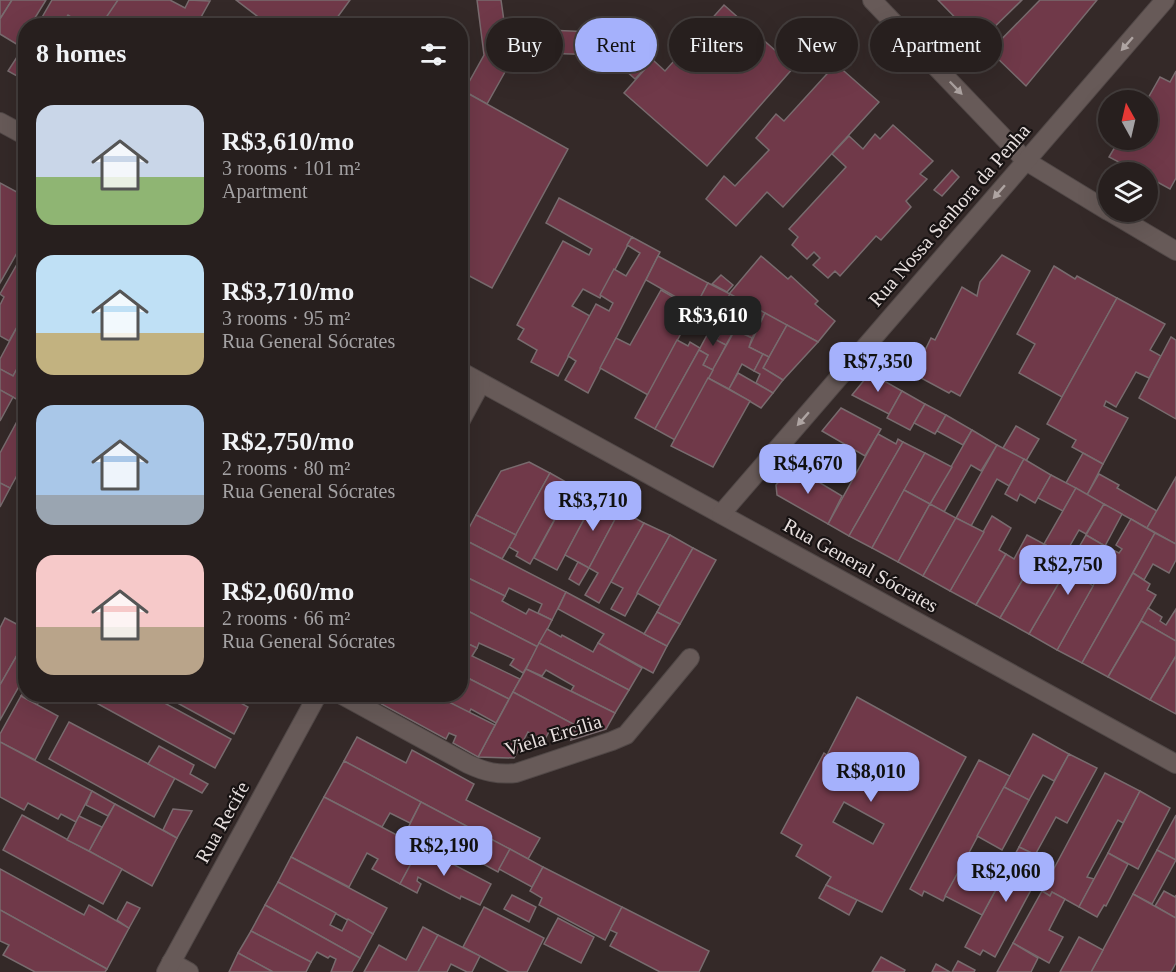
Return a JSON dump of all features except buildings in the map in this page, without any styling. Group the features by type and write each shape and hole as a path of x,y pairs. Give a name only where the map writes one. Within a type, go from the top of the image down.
{"street":[{"path":"872,0 1026,161 1098,204"},
{"name":"Rua Nossa Senhora da Penha","path":"721,514 1165,0"},
{"path":"0,122 18,131"},
{"path":"1127,222 1176,251"},
{"name":"Rua General Sócrates","path":"468,375 1176,764"},
{"path":"468,407 481,382"},
{"name":"Viela Ercília","path":"355,702 468,764 486,772 503,775 516,773 626,735 690,658"},
{"name":"Rua Recife","path":"169,967 314,702"},
{"path":"169,967 189,972"}]}
